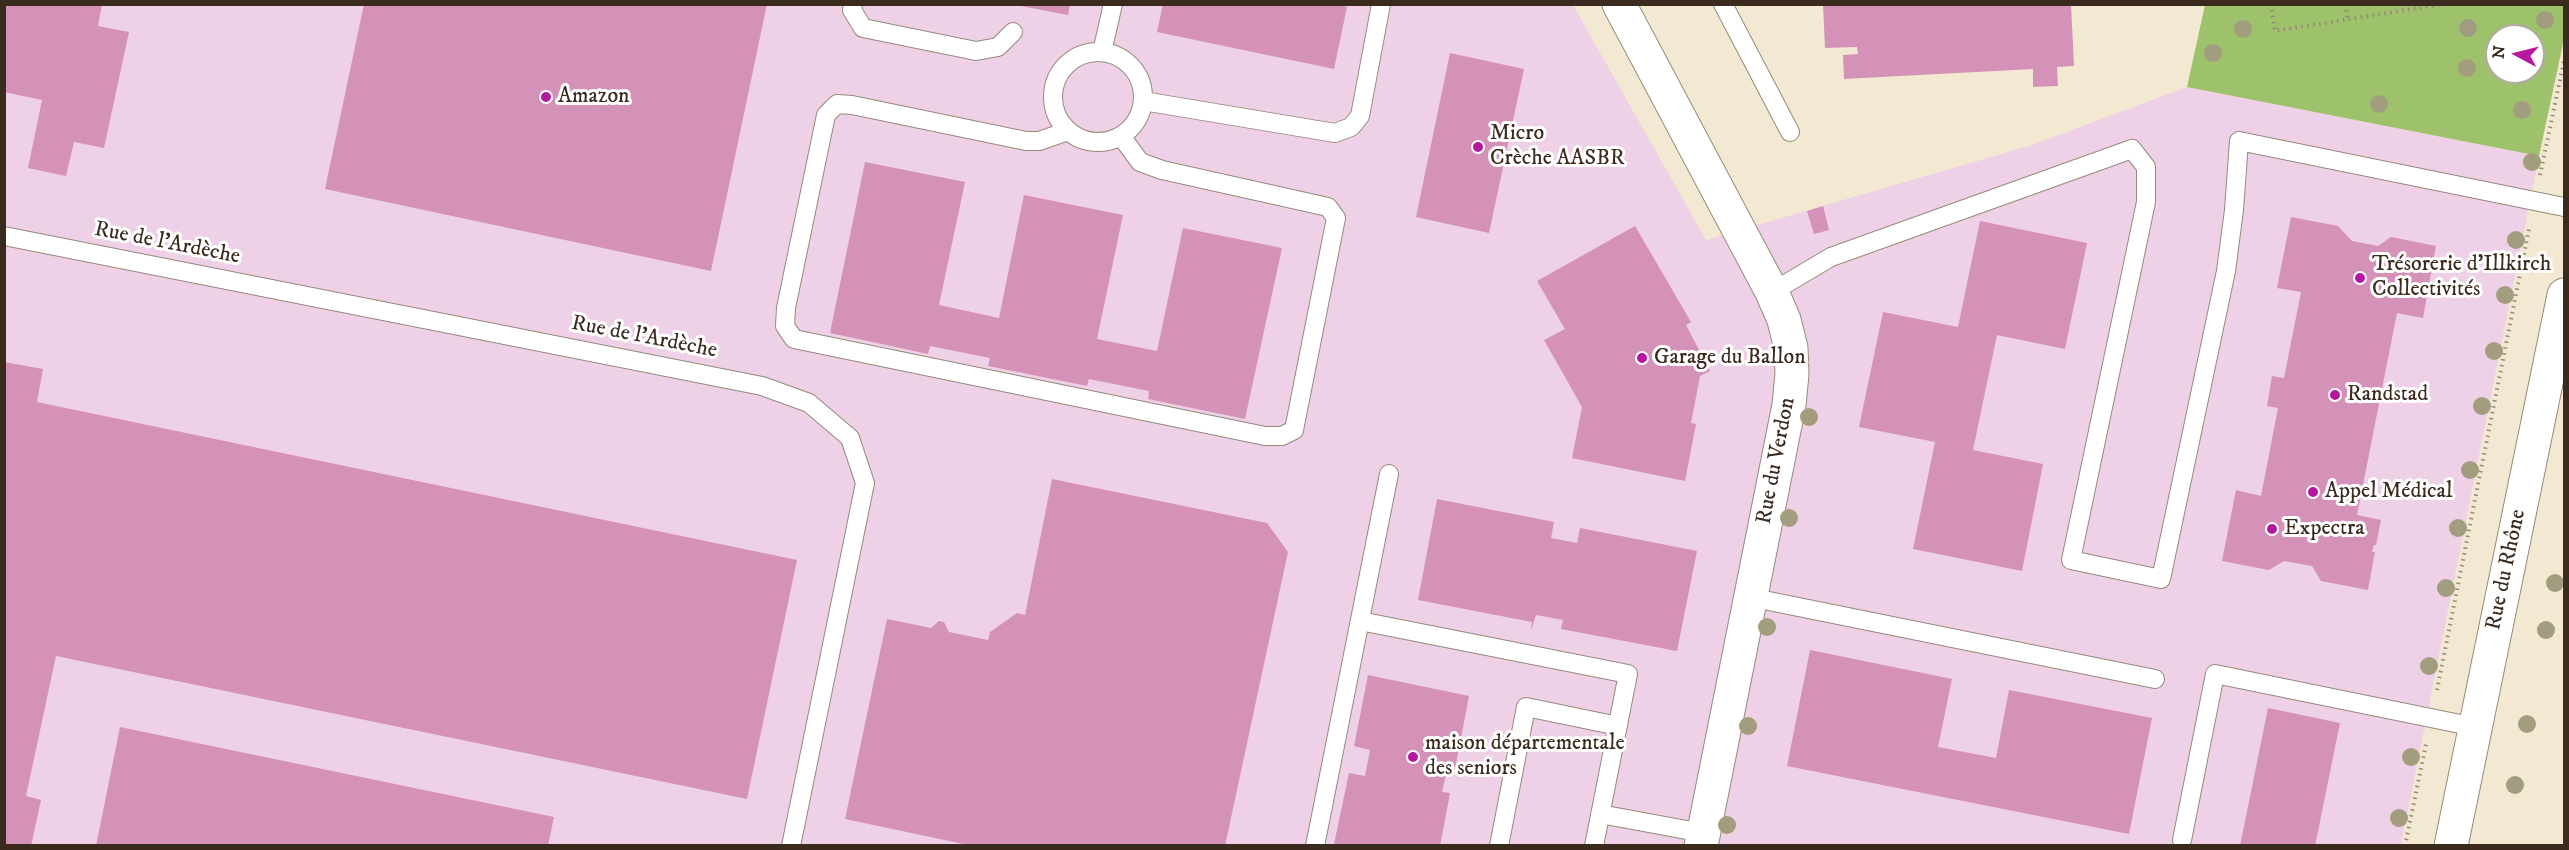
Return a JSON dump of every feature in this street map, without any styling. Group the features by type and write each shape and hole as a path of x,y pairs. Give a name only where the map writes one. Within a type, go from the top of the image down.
{"street":[{"name":"Rue du Verdon","path":"1619,4 1772,292 1787,330 1791,348 1792,374 1789,405 1702,839"},
{"name":"Rue du Rhône","path":"2451,846 2565,295"}],"lane":[{"path":"853,4 852,10 862,28 976,51 998,47 1013,32"},
{"path":"1102,52 1113,4"},
{"path":"1143,101 1335,133 1351,128 1360,116 1381,4"},
{"path":"1723,4 1790,132"},
{"path":"1102,52 1120,57 1135,70 1142,87 1143,101 1135,123 1121,136 1103,142 1084,140 1068,131 1056,116 1052,97 1056,79 1067,63 1084,53 1102,52"},
{"path":"1068,131 1039,141 1026,141 852,105 837,104 826,115 786,308 785,326 794,339 1265,436 1282,436 1294,430 1336,218 1328,207 1162,170 1140,162 1121,136"},
{"path":"1772,292 1831,258 2132,149 2146,168 2146,202 2071,560 2161,579 2226,271 2234,210 2239,141 2565,207"},
{"name":"Rue de l'Ardèche","path":"4,236 762,386 809,403 849,438 866,483 791,846"},
{"path":"1315,846 1389,474"},
{"path":"1749,597 2155,679"},
{"path":"1360,621 1628,674 1594,846"},
{"path":"2182,840 2215,674 2475,727"},
{"path":"1499,846 1526,707 1618,726"},
{"path":"1600,814 1702,839"}],"path":[{"path":"2271,4 2275,31 2443,4"},
{"path":"2346,4 2348,19"},
{"path":"2405,846 2565,61"}],"shaded area":[{"path":"5,5 1573,5 1706,240 2032,145 2187,87 2539,156 2401,845 5,846"}],"green space":[{"path":"2205,5 2564,5 2564,39 2539,156 2187,87"}],"building":[{"path":"4,4 102,4 98,26 129,32 104,148 74,142 66,176 28,168 42,100 4,92"},
{"name":"Amazon","path":"364,4 767,4 711,271 325,189"},
{"path":"1163,4 1336,4 1347,7 1334,69 1157,32"},
{"path":"1823,4 2071,4 2074,66 2057,67 2058,86 2033,87 2033,69 1844,79 1843,55 1858,54 1857,47 1825,48"},
{"path":"1021,5 1070,5 1068,15"},
{"path":"1450,53 1524,69 1489,233 1416,217"},
{"path":"865,162 965,182 939,305 999,318 1024,195 1123,215 1097,339 1157,351 1183,228 1282,248 1245,419 1148,399 1149,391 1089,379 1087,386 988,366 990,358 930,346 928,354 830,333"},
{"path":"1823,206 1829,230 1814,234 1807,211"},
{"path":"2291,217 2338,226 2352,241 2378,246 2391,237 2436,246 2423,318 2397,313 2357,515 2381,520 2376,545 2372,552 2375,552 2368,590 2321,581 2312,566 2284,561 2269,570 2222,561 2236,490 2261,496 2278,408 2267,406 2272,376 2284,378 2301,292 2277,288"},
{"path":"1980,221 2087,243 2065,349 1997,335 1973,450 2043,464 2022,571 1913,549 1935,442 1859,427 1883,312 1958,327"},
{"path":"1635,226 1691,322 1686,325 1710,371 1700,376 1691,423 1696,424 1685,481 1572,458 1582,407 1544,340 1565,329 1537,281"},
{"path":"4,362 43,369 37,402 797,560 747,799 56,656 26,796 41,800 31,846 4,846"},
{"path":"1052,479 1267,523 1288,552 1225,846 973,846 845,819 887,619 931,628 939,621 944,622 949,632 988,640 990,632 1017,613 1025,615"},
{"path":"1437,499 1554,522 1551,538 1577,543 1580,528 1697,551 1677,651 1561,629 1563,620 1536,615 1531,631 1532,622 1418,600"},
{"path":"1810,650 1952,679 1938,747 1996,758 2009,690 2152,718 2129,834 1787,766"},
{"name":"maison départementale des seniors","path":"1368,675 1469,696 1456,764 1469,767 1468,769 1448,766 1442,792 1450,793 1440,846 1334,844 1349,773 1365,776 1370,750 1354,746"},
{"path":"2268,708 2340,723 2315,846 2240,846"},
{"path":"120,727 554,817 548,846 96,846"}],"place":[{"name":"Amazon","path":"546,97"},
{"name":"Micro Crèche AASBR","path":"1478,147"},
{"name":"Trésorerie d'Illkirch Collectivités","path":"2360,278"},
{"name":"Garage du Ballon","path":"1642,358"},
{"name":"Randstad","path":"2335,395"},
{"name":"Appel Médical","path":"2313,492"},
{"name":"Expectra","path":"2272,529"},
{"name":"maison départementale des seniors","path":"1413,757"}]}
